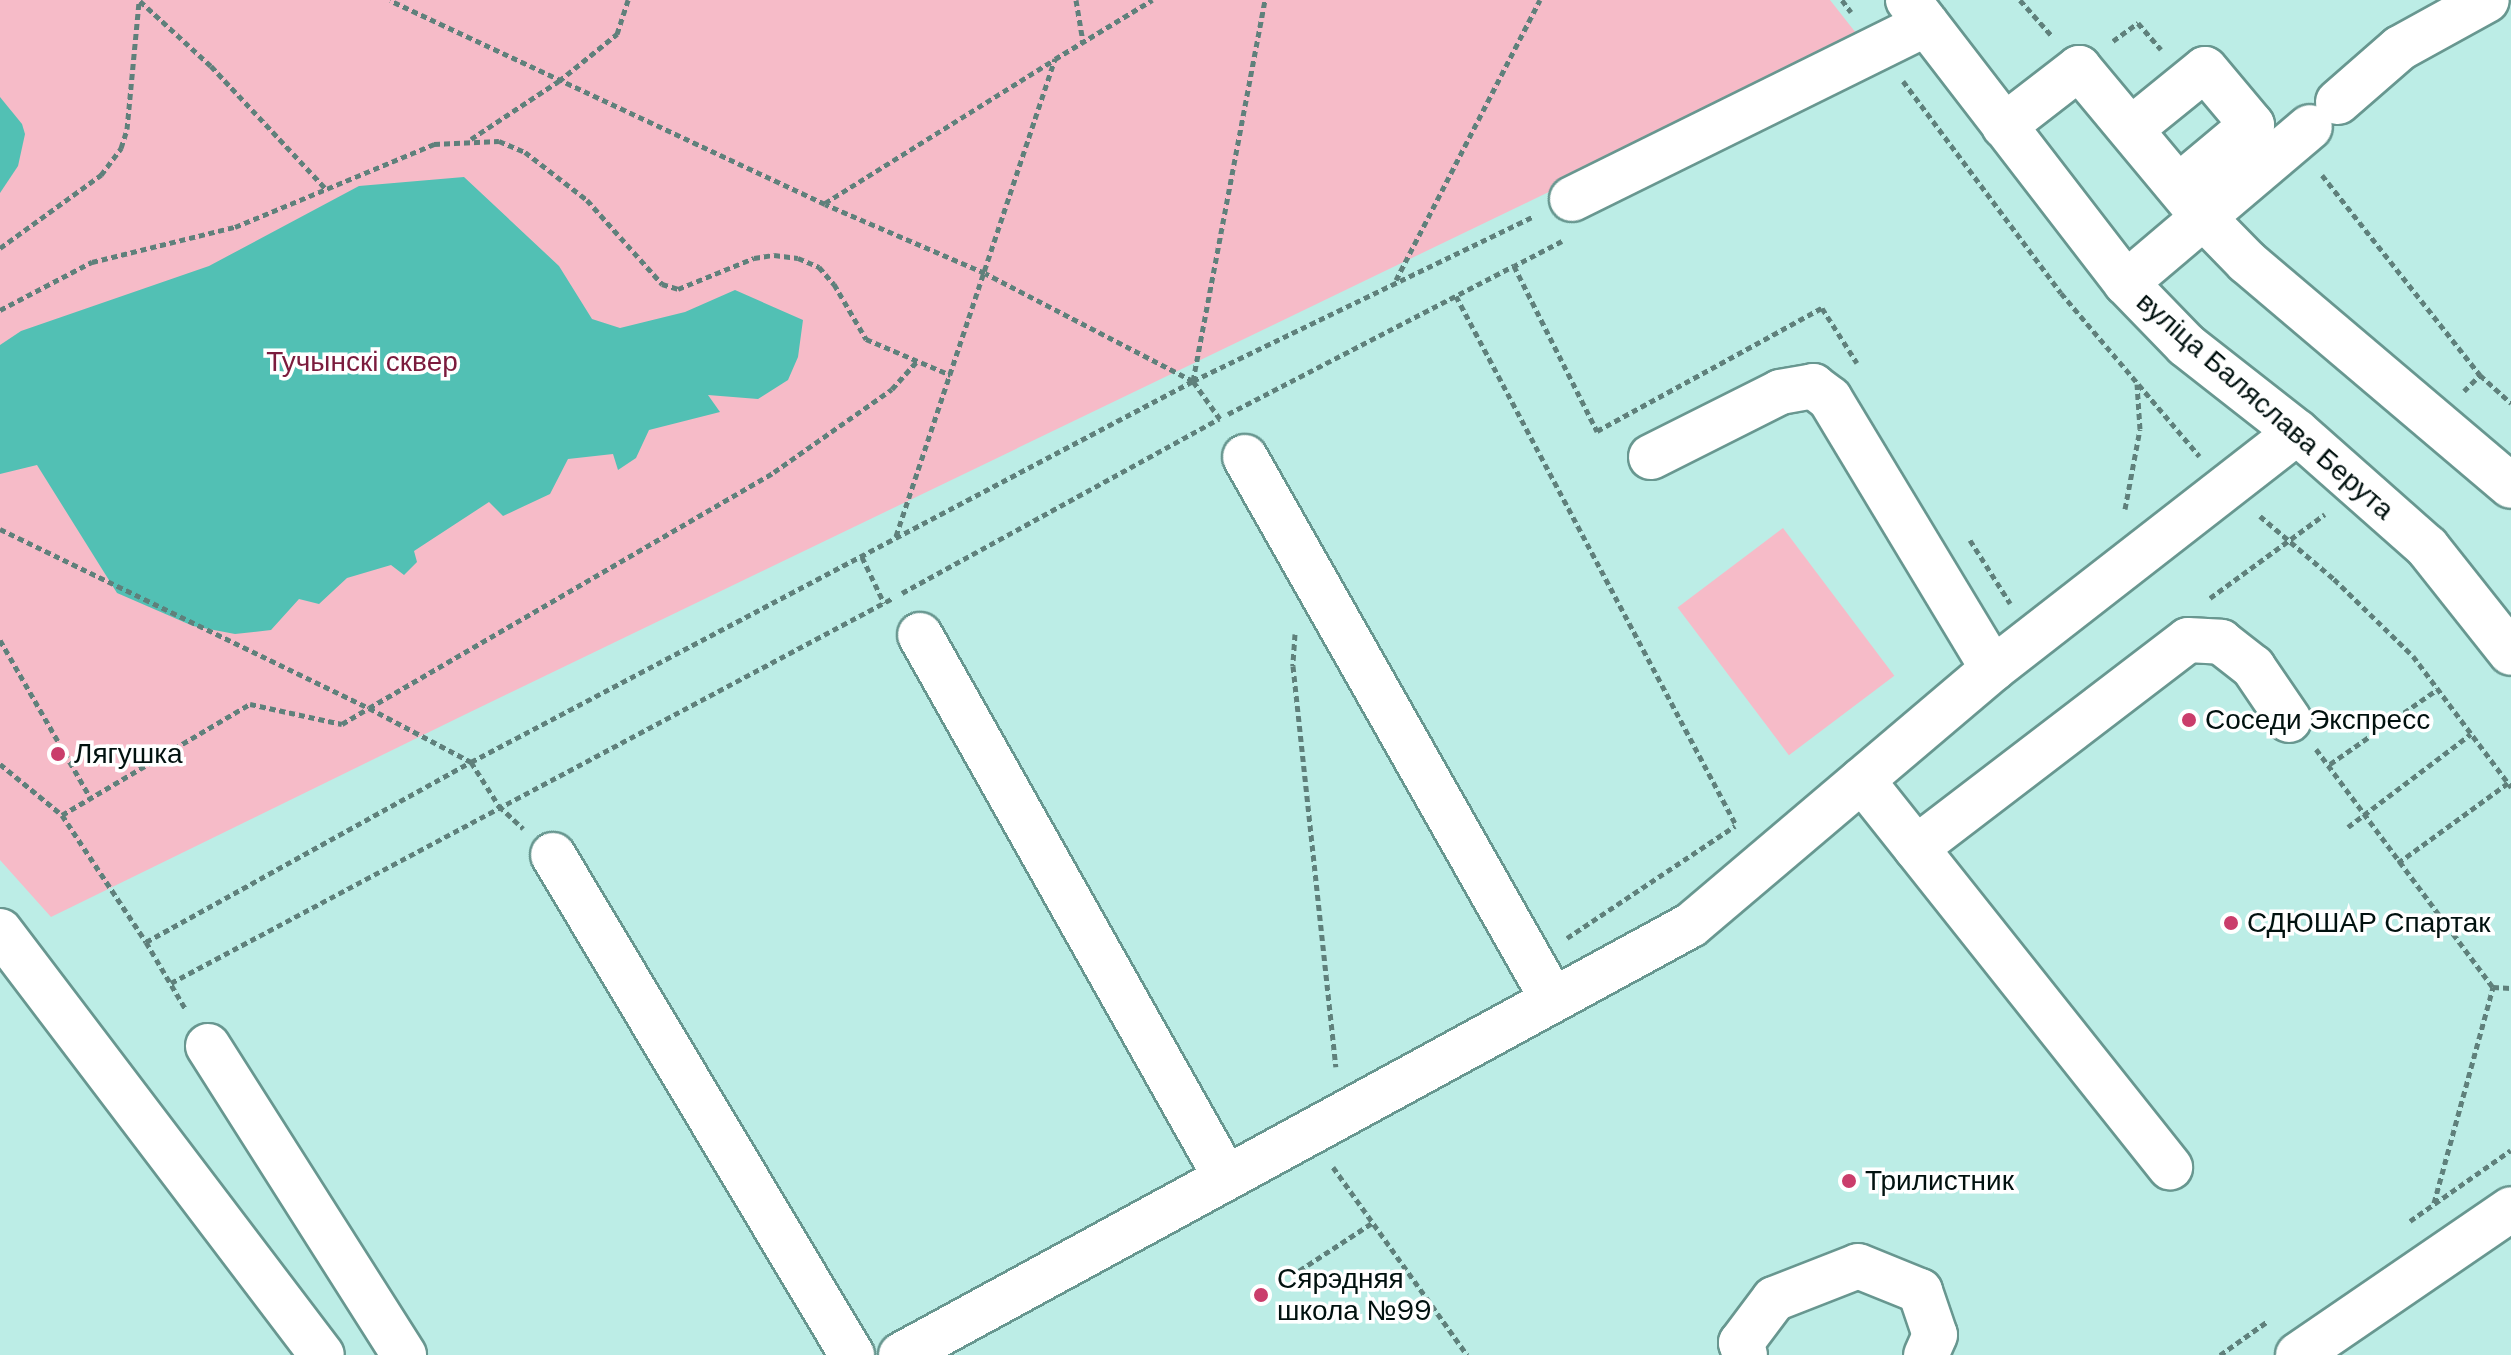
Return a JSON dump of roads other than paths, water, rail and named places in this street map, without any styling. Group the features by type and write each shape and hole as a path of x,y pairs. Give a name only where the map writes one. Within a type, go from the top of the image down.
{"street":[{"path":"2192,202 2314,123 2400,48 2487,0"},
{"path":"1572,199 1877,46 1917,12"},
{"name":"вуліца Баляслава Берута","path":"1917,12 2126,283 2186,345 2297,432 2427,547 2511,653"},
{"path":"2004,126 2079,68 2247,262 2435,418 2511,486"},
{"path":"2126,283 2252,125 2205,69 2131,129"},
{"path":"1651,457 1780,392 1813,386 1830,399 1993,669"},
{"path":"901,1355 1691,925 1993,669 2228,489 2297,432"},
{"path":"1245,457 1553,1000"},
{"path":"920,635 1226,1178"},
{"path":"1916,848 2188,640 2221,642 2253,667 2289,720"},
{"path":"1862,780 2170,1167"},
{"path":"553,855 852,1355"},
{"path":"0,931 322,1355"},
{"path":"208,1046 404,1355"},
{"path":"2298,1355 2511,1209"},
{"path":"1745,1355 1741,1343 1774,1299 1858,1266 1920,1291 1935,1335 1926,1355"}],"water":[{"path":"0,97 22,124 25,134 18,166 0,193"},
{"path":"464,177 559,266 592,319 620,328 685,312 735,290 803,320 798,357 788,380 758,399 708,395 720,412 649,430 636,458 618,470 613,454 568,459 550,494 503,516 489,502 414,551 417,562 404,575 391,565 347,578 319,604 299,599 271,630 235,634 193,626 117,593 37,465 0,474 0,345 21,331 209,266 359,186"}],"place":[{"name":"Соседи Экспресс","path":"2189,720"},
{"name":"Лягушка","path":"58,754"},
{"name":"СДЮШАР Спартак","path":"2231,923"},
{"name":"Трилистник","path":"1849,1181"},
{"name":"Сярэдняя школа №99","path":"1261,1295"}],"park label":[{"name":"Тучынскі сквер","path":"362,362"}]}
